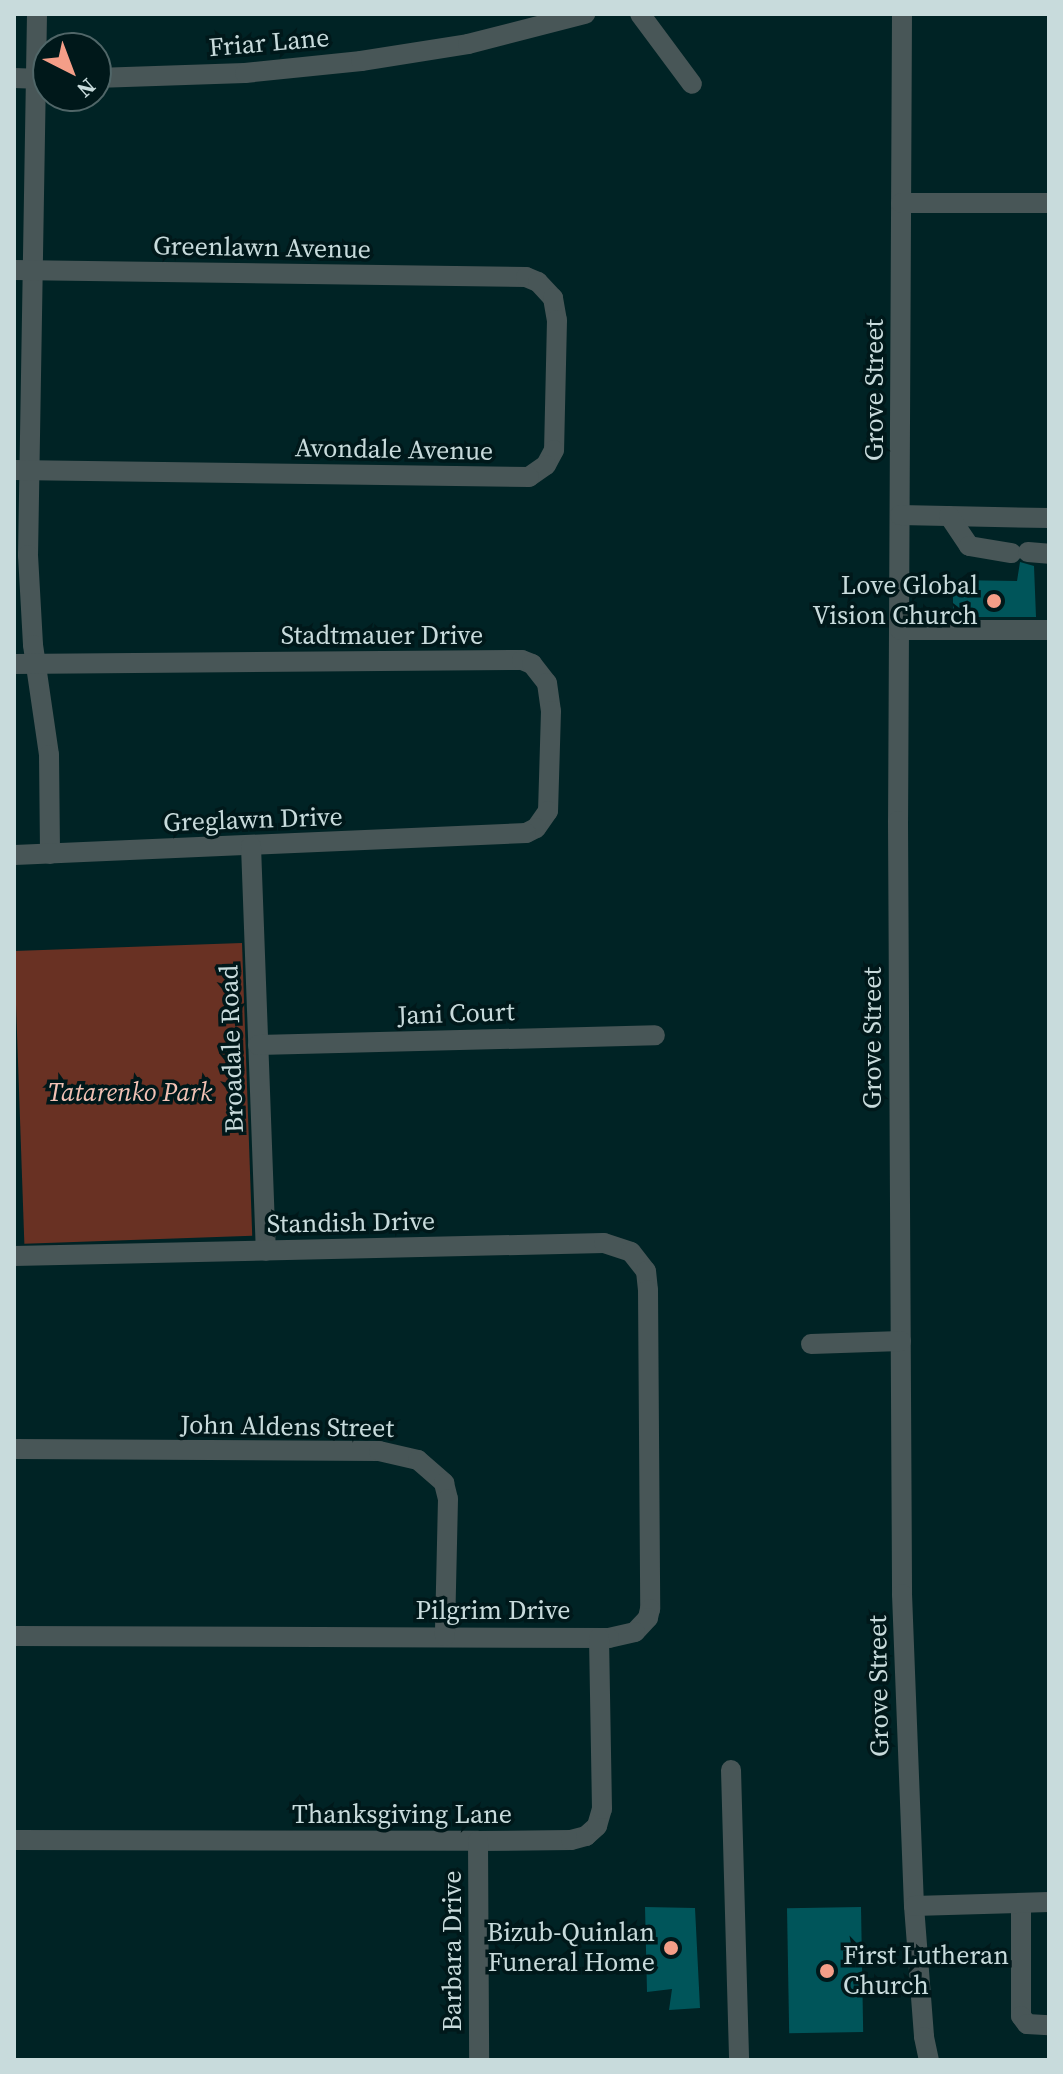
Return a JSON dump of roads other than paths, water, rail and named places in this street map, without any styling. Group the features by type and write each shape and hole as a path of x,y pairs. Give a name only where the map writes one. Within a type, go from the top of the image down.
{"street":[{"name":"Friar Lane","path":"112,77 245,73 361,61 468,44 585,14"},
{"path":"640,14 692,84"},
{"name":"Grove Street","path":"902,14 902,1594 914,1906 924,2037 929,2060"},
{"path":"40,112 24,270 22,470 36,664 49,755 50,854"},
{"path":"901,203 1049,203"},
{"name":"Greenlawn Avenue","path":"24,270 509,277"},
{"name":"Avondale Avenue","path":"22,470 529,477 546,465 554,450 556,306 538,282 509,277"},
{"path":"900,515 1049,518"},
{"path":"949,516 969,546 1029,553"},
{"path":"900,630 1049,630"},
{"name":"Stadtmauer Drive","path":"14,664 522,660 540,672 550,695 550,801 548,811 536,828 515,836 495,837"},
{"name":"Greglawn Drive","path":"14,855 495,837"},
{"name":"Broadale Road","path":"251,846 266,1251"},
{"name":"Jani Court","path":"258,1045 655,1035"},
{"name":"Standish Drive","path":"14,1256 604,1243 625,1249 638,1259 646,1271 648,1303"},
{"name":"Pilgrim Drive","path":"14,1636 599,1638 635,1632 648,1618 650,1609 648,1303"},
{"path":"811,1344 901,1341"},
{"name":"John Aldens Street","path":"14,1449 379,1451 418,1460 444,1483 448,1499 445,1636"},
{"name":"Thanksgiving Lane","path":"14,1840 478,1841 571,1840 586,1836 597,1826 602,1809 599,1638"},
{"path":"731,1770 739,2060"},
{"name":"Barbara Drive","path":"478,1841 479,2060"},
{"path":"914,1906 1049,1902"},
{"path":"1021,1903 1021,2016 1027,2024 1049,2025"}],"place":[{"name":"Love Global Vision Church","path":"994,601"},
{"name":"Bizub-Quinlan Funeral Home","path":"671,1948"},
{"name":"First Lutheran Church","path":"827,1971"}],"park label":[{"name":"Tatarenko Park","path":"130,1093"}]}
